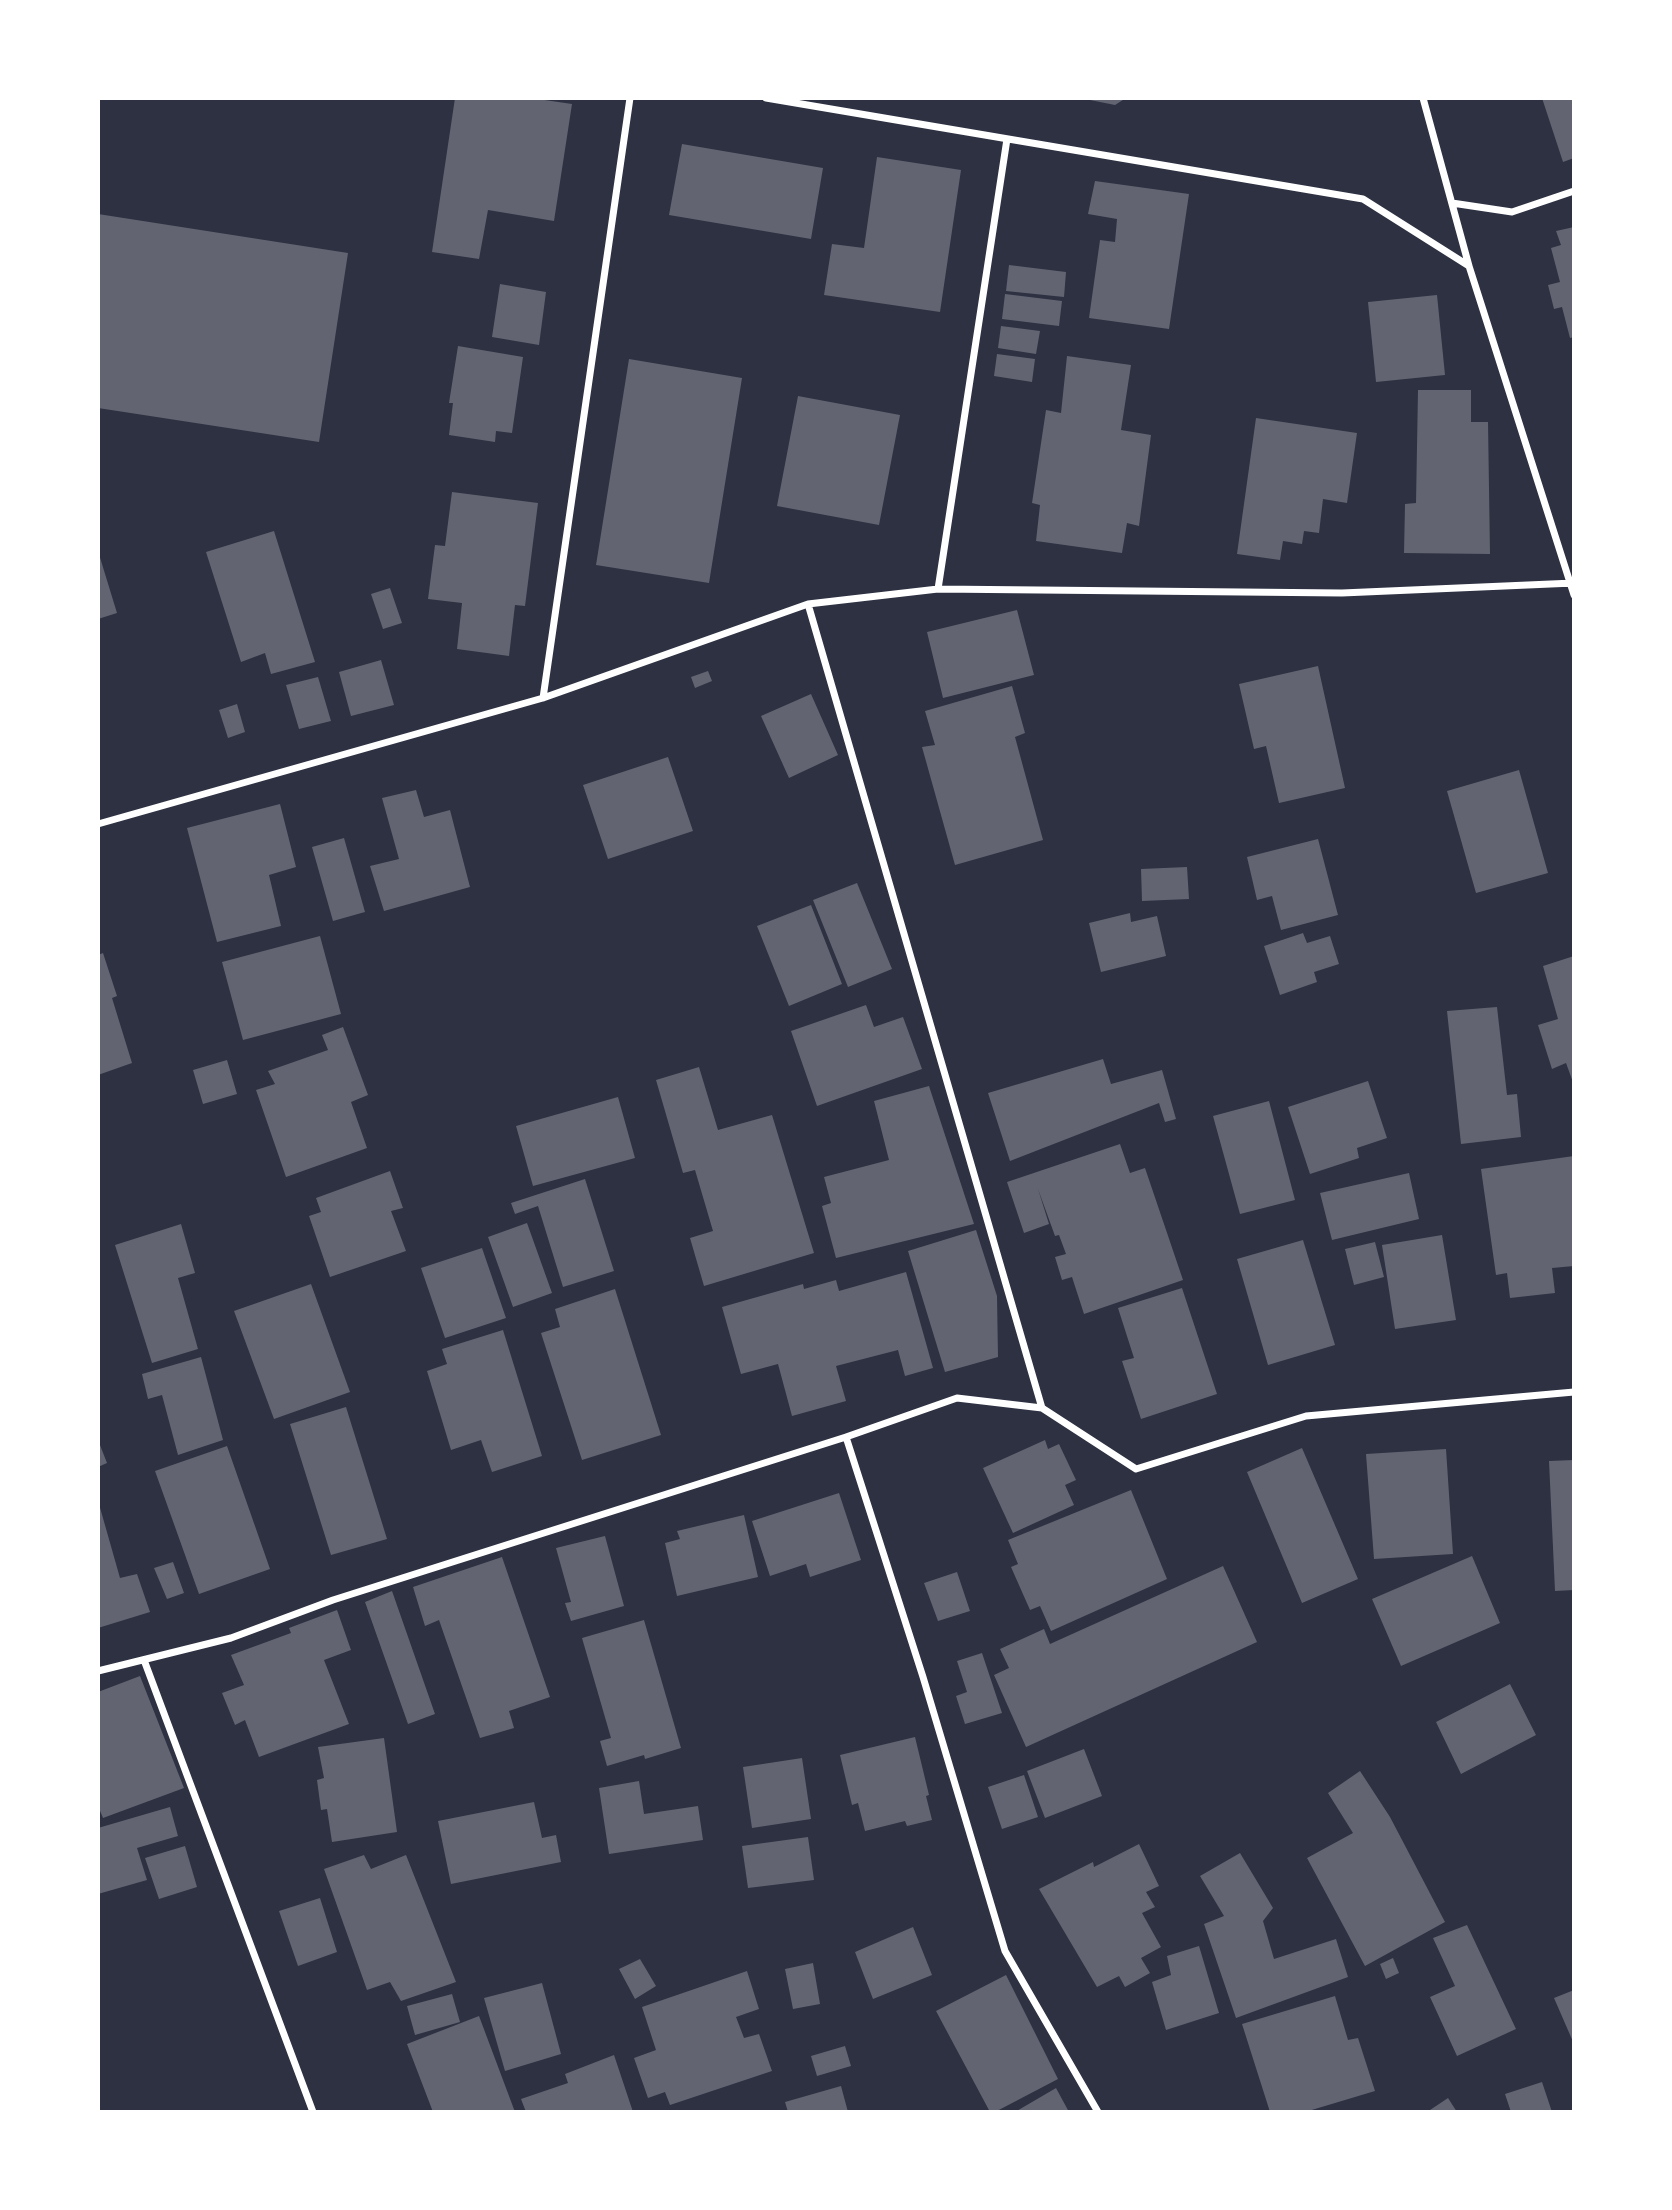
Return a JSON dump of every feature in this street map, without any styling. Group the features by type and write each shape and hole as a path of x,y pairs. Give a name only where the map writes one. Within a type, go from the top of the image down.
{"street":[{"path":"543,698 630,98"},
{"path":"766,98 1363,199 1469,267"},
{"path":"1423,98 1469,267 1573,583 1574,595"},
{"path":"938,589 1007,139"},
{"path":"1452,204 1512,212 1574,191"},
{"path":"98,824 543,698 808,604 938,589 1342,593 1573,583"},
{"path":"808,604 1042,1408"},
{"path":"98,1671 232,1638 333,1600 846,1437 957,1398 1042,1408 1136,1469 1306,1416 1574,1392"},
{"path":"846,1437 923,1678 1005,1951 1098,2112"},
{"path":"144,1660 313,2112"}],"building":[{"path":"455,98 531,98 572,104 554,221 488,210 479,259 432,252"},
{"path":"1080,98 1126,98 1115,105"},
{"path":"1542,98 1574,98 1574,158 1563,162"},
{"path":"682,144 823,168 811,239 669,215"},
{"path":"877,157 961,170 940,312 824,295 832,244 864,248"},
{"path":"1095,181 1189,194 1169,329 1089,318 1100,240 1115,242 1117,219 1088,214"},
{"path":"98,214 348,253 319,442 98,408"},
{"path":"1574,227 1574,337 1570,338 1562,307 1554,309 1548,285 1560,282 1551,248 1561,245 1556,231"},
{"path":"1009,265 1066,272 1064,297 1006,291"},
{"path":"500,284 546,292 539,345 492,337"},
{"path":"1005,294 1062,301 1059,326 1002,319"},
{"path":"1437,295 1445,375 1376,382 1368,302"},
{"path":"1001,326 1040,331 1036,354 998,348"},
{"path":"458,346 523,357 512,433 496,431 495,442 449,435 453,403 449,403"},
{"path":"997,354 1035,359 1032,382 994,376"},
{"path":"1067,356 1131,365 1121,430 1151,435 1139,526 1127,523 1122,553 1036,541 1040,505 1032,503 1046,410 1061,413"},
{"path":"629,359 742,378 709,583 596,565"},
{"path":"1418,390 1471,390 1471,422 1488,422 1490,554 1404,553 1405,504 1416,503"},
{"path":"798,396 900,415 879,525 777,506"},
{"path":"1256,418 1357,433 1347,503 1323,499 1319,533 1304,531 1302,544 1283,541 1280,560 1237,554"},
{"path":"452,492 538,503 525,606 515,605 509,656 457,649 462,603 428,599 435,545 445,546"},
{"path":"274,531 315,662 271,674 265,653 241,662 206,552"},
{"path":"98,551 117,613 98,619"},
{"path":"390,588 402,623 383,629 371,594"},
{"path":"1017,610 1034,675 943,698 927,632"},
{"path":"381,660 394,705 351,716 339,672"},
{"path":"1318,666 1345,788 1279,803 1266,746 1254,749 1239,684"},
{"path":"708,671 712,681 695,688 691,677"},
{"path":"318,677 331,721 299,729 286,685"},
{"path":"1012,686 1025,733 1015,737 1043,840 955,865 922,747 935,745 925,711"},
{"path":"811,694 838,755 789,778 761,716"},
{"path":"237,704 245,732 228,738 219,710"},
{"path":"668,757 693,831 608,859 583,785"},
{"path":"1519,770 1548,873 1476,893 1447,791"},
{"path":"416,790 424,817 450,810 470,887 384,911 370,866 399,859 382,798"},
{"path":"280,804 296,867 269,875 281,926 217,942 187,828"},
{"path":"344,838 365,912 333,921 312,847"},
{"path":"1318,839 1338,915 1281,930 1272,896 1257,900 1247,857"},
{"path":"1187,867 1189,899 1142,901 1141,869"},
{"path":"857,883 892,969 848,987 813,900"},
{"path":"811,905 842,984 789,1006 757,926"},
{"path":"1130,913 1131,922 1157,916 1166,956 1101,972 1089,923"},
{"path":"1303,933 1307,943 1330,936 1339,964 1314,972 1317,982 1280,995 1264,946"},
{"path":"320,936 341,1014 243,1040 222,962"},
{"path":"103,953 117,996 112,998 132,1063 98,1075 98,955"},
{"path":"1574,956 1574,1085 1566,1063 1552,1069 1538,1025 1558,1019 1543,966"},
{"path":"866,1005 874,1027 903,1017 922,1069 817,1106 791,1031"},
{"path":"1497,1007 1507,1095 1517,1094 1521,1137 1461,1144 1447,1011"},
{"path":"343,1027 368,1095 351,1102 367,1148 286,1177 256,1090 275,1084 268,1071 328,1050 322,1035"},
{"path":"1103,1059 1111,1084 1162,1070 1176,1119 1165,1122 1159,1103 1010,1161 988,1093"},
{"path":"227,1060 237,1094 203,1104 193,1070"},
{"path":"699,1067 718,1130 772,1115 814,1253 704,1286 690,1238 713,1231 695,1170 683,1173 656,1080"},
{"path":"1368,1081 1387,1138 1357,1148 1359,1158 1310,1174 1288,1107"},
{"path":"929,1086 974,1224 836,1258 822,1206 831,1203 824,1177 889,1160 874,1101"},
{"path":"618,1097 635,1158 533,1186 516,1126"},
{"path":"1269,1101 1295,1200 1240,1214 1213,1116"},
{"path":"1120,1144 1130,1173 1145,1168 1183,1280 1084,1314 1072,1277 1062,1280 1055,1257 1066,1254 1059,1235 1055,1236 1038,1189 1049,1224 1024,1233 1007,1182"},
{"path":"1574,1156 1574,1266 1552,1268 1555,1293 1510,1298 1507,1273 1496,1275 1481,1169"},
{"path":"390,1171 403,1208 391,1211 406,1251 330,1277 309,1216 321,1212 316,1198"},
{"path":"1409,1173 1419,1219 1332,1240 1320,1193"},
{"path":"585,1179 614,1271 563,1287 538,1206 515,1214 511,1203"},
{"path":"527,1223 552,1293 513,1307 488,1237"},
{"path":"181,1224 195,1273 178,1278 198,1349 152,1363 115,1245"},
{"path":"976,1230 997,1296 998,1357 945,1372 908,1251"},
{"path":"1442,1235 1456,1320 1395,1329 1382,1245"},
{"path":"1303,1240 1335,1345 1268,1365 1237,1259"},
{"path":"1375,1242 1384,1277 1354,1285 1345,1249"},
{"path":"482,1248 506,1318 445,1338 421,1268"},
{"path":"906,1272 933,1368 905,1376 898,1350 836,1366 846,1401 792,1416 778,1364 741,1374 722,1307 803,1284 804,1289 836,1280 839,1291"},
{"path":"311,1284 350,1392 274,1419 234,1311"},
{"path":"1182,1288 1217,1394 1141,1419 1122,1361 1134,1358 1118,1308"},
{"path":"615,1289 661,1435 582,1460 541,1333 560,1327 555,1309"},
{"path":"503,1330 542,1456 492,1472 481,1440 451,1450 427,1371 447,1364 442,1349"},
{"path":"201,1357 223,1440 178,1455 162,1395 148,1399 142,1374"},
{"path":"346,1407 387,1539 331,1555 290,1424"},
{"path":"98,1440 107,1463 98,1467"},
{"path":"1045,1440 1048,1449 1059,1444 1076,1480 1065,1485 1074,1505 1013,1533 983,1468"},
{"path":"227,1446 270,1569 199,1594 155,1471"},
{"path":"1302,1448 1358,1579 1302,1603 1247,1472"},
{"path":"1446,1449 1453,1554 1374,1559 1366,1454"},
{"path":"1574,1460 1574,1590 1555,1591 1549,1461"},
{"path":"1131,1490 1167,1579 1051,1631 1040,1606 1030,1610 1011,1567 1018,1564 1008,1540"},
{"path":"839,1493 861,1560 810,1577 806,1564 770,1576 752,1521"},
{"path":"99,1504 120,1578 137,1574 150,1612 98,1628"},
{"path":"744,1515 758,1577 677,1596 665,1543 680,1539 677,1531"},
{"path":"605,1536 624,1606 571,1621 565,1603 571,1602 556,1548"},
{"path":"1472,1556 1500,1623 1401,1666 1372,1599"},
{"path":"502,1557 550,1697 509,1711 514,1728 480,1738 439,1620 425,1626 413,1587"},
{"path":"173,1562 184,1593 167,1599 154,1568"},
{"path":"1223,1566 1257,1642 1026,1747 994,1675 1009,1668 1000,1649 1044,1629 1050,1644"},
{"path":"957,1572 970,1611 938,1621 924,1583"},
{"path":"392,1591 435,1714 408,1724 365,1602"},
{"path":"337,1610 351,1650 324,1660 349,1724 259,1757 245,1720 235,1725 222,1693 244,1685 231,1655 291,1633 289,1628"},
{"path":"644,1620 681,1748 645,1759 644,1755 607,1766 600,1741 611,1738 582,1638"},
{"path":"982,1653 1002,1713 965,1724 956,1696 967,1692 957,1661"},
{"path":"140,1676 184,1788 103,1818 98,1806 98,1692"},
{"path":"1510,1684 1536,1735 1461,1774 1436,1722"},
{"path":"915,1737 932,1820 907,1826 905,1821 865,1831 858,1803 852,1805 840,1755"},
{"path":"384,1738 397,1832 332,1842 327,1809 321,1810 317,1780 324,1778 318,1747"},
{"path":"1084,1749 1102,1796 1045,1818 1027,1771"},
{"path":"802,1758 811,1819 752,1828 743,1767"},
{"path":"1360,1771 1390,1817 1445,1922 1365,1966 1307,1858 1353,1833 1328,1793"},
{"path":"1024,1775 1038,1817 1002,1829 988,1787"},
{"path":"639,1781 644,1814 698,1806 703,1840 609,1854 599,1788"},
{"path":"534,1802 542,1838 556,1835 561,1862 451,1884 438,1821"},
{"path":"170,1807 178,1836 137,1848 147,1880 98,1894 98,1828"},
{"path":"808,1837 814,1880 748,1888 742,1846"},
{"path":"1139,1844 1159,1886 1146,1892 1155,1907 1142,1913 1161,1947 1141,1958 1150,1973 1125,1987 1119,1976 1097,1987 1039,1889 1093,1862 1094,1867"},
{"path":"185,1846 197,1887 159,1899 145,1858"},
{"path":"1240,1853 1273,1908 1263,1921 1274,1959 1336,1939 1348,1977 1236,2018 1204,1924 1224,1916 1200,1876"},
{"path":"364,1855 371,1869 406,1855 456,1982 401,2001 390,1982 367,1990 324,1869"},
{"path":"320,1898 337,1952 298,1966 279,1911"},
{"path":"1467,1925 1516,2029 1457,2056 1430,1997 1455,1986 1433,1938"},
{"path":"913,1927 932,1975 873,1999 855,1952"},
{"path":"1199,1946 1219,2013 1166,2030 1152,1982 1171,1975 1167,1956"},
{"path":"1393,1958 1399,1973 1386,1979 1380,1964"},
{"path":"640,1959 656,1986 635,1999 619,1969"},
{"path":"813,1963 820,2004 793,2009 785,1969"},
{"path":"747,1971 759,2009 736,2017 744,2038 759,2034 772,2071 670,2105 665,2092 648,2098 634,2058 656,2050 642,2007"},
{"path":"1006,1975 1058,2079 995,2112 990,2112 936,2011"},
{"path":"542,1983 561,2054 505,2071 484,1998"},
{"path":"1574,1990 1574,2044 1554,1998"},
{"path":"452,1994 460,2022 415,2035 407,2006"},
{"path":"1335,1996 1348,2040 1358,2038 1375,2091 1305,2112 1270,2112 1242,2024"},
{"path":"479,2016 515,2112 433,2112 407,2044"},
{"path":"845,2046 851,2066 817,2076 811,2056"},
{"path":"614,2055 633,2112 526,2112 521,2099 568,2083 565,2074"},
{"path":"1542,2082 1552,2112 1511,2112 1505,2094"},
{"path":"841,2086 848,2112 788,2112 785,2102"},
{"path":"1056,2088 1069,2112 1015,2112"},
{"path":"1448,2098 1457,2112 1427,2112"}]}
